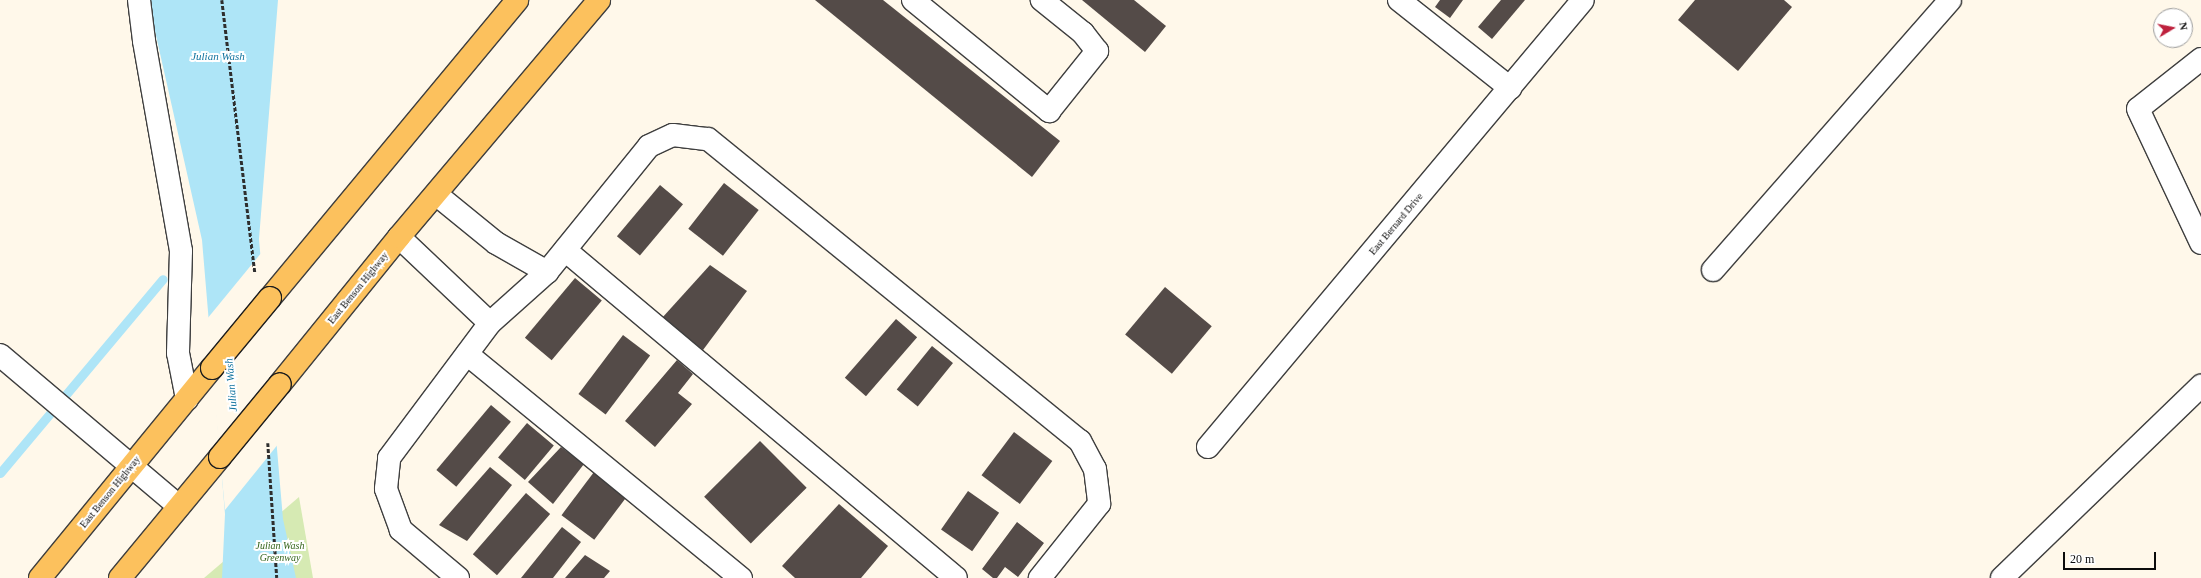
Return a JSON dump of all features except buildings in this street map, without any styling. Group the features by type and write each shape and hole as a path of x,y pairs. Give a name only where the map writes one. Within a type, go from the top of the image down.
{"main road":[{"name":"East Benson Highway","path":"40,578 517,0"},
{"name":"East Benson Highway","path":"120,578 399,237 437,194 599,0"}],"street":[{"path":"139,0 144,41 181,251 178,353 187,399"},
{"path":"913,0 1049,110 1097,51 1083,33 1042,0"},
{"path":"1399,0 1510,88"},
{"name":"East Bernard Drive","path":"1208,447 1583,0"},
{"path":"1713,270 1950,0"},
{"path":"2201,59 2138,109 2201,243"},
{"path":"458,578 401,530 386,489 389,458 490,323 547,272 649,146 672,135 708,139 1080,441 1095,469 1099,504 1040,578"},
{"path":"437,194 496,243 547,272"},
{"path":"399,237 490,323"},
{"path":"565,250 956,578"},
{"path":"467,354 741,578"},
{"path":"0,355 180,506"},
{"path":"2002,578 2201,386"}],"green space":[{"name":"Julian Wash Greenway","path":"299,497 313,578 204,578"}],"water":[{"name":"Julian Wash","path":"148,0 278,0 259,239 283,519 296,578 222,578 225,514 202,240"}],"pier":[{"path":"262,252 279,443 225,510 207,319"}],"waterway":[{"path":"0,473 163,279"}]}
